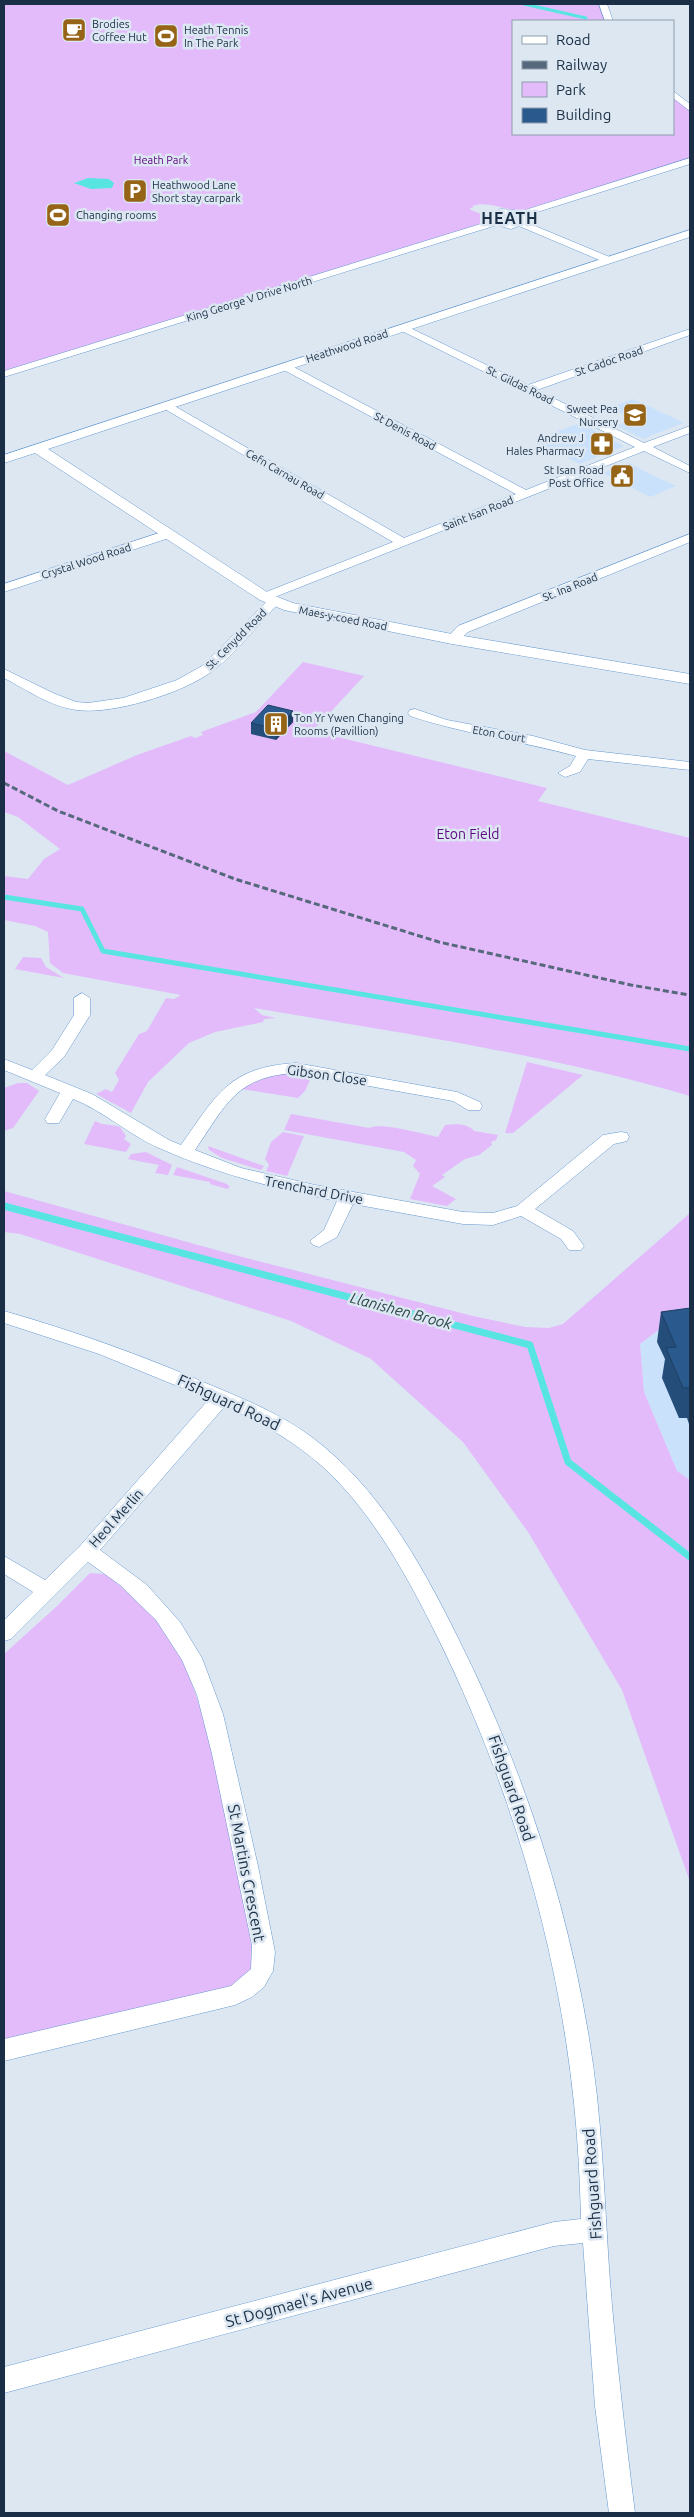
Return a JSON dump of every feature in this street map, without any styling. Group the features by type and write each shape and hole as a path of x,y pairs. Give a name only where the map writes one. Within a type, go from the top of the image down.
{"street":[{"path":"603,4 609,20"},
{"path":"674,95 690,108"},
{"path":"608,260 522,219 507,211 495,213 490,219 494,223 505,226 522,219 690,161"},
{"name":"King George V Drive North","path":"4,374 494,223"},
{"name":"Heathwood Road","path":"4,459 690,233"},
{"name":"St. Gildas Road","path":"404,328 690,470"},
{"name":"St Cadoc Road","path":"528,389 690,332"},
{"name":"St Denis Road","path":"286,367 524,494"},
{"name":"Cefn Carnau Road","path":"167,406 404,543"},
{"name":"Saint Isan Road","path":"270,599 524,494 690,429"},
{"name":"Maes-y-coed Road","path":"38,449 270,599 320,615 690,679"},
{"name":"Crystal Wood Road","path":"4,588 168,534"},
{"name":"St. Ina Road","path":"452,639 463,629 690,538"},
{"name":"St. Cenydd Road","path":"4,672 69,704 86,707 122,703 197,675 206,669 270,599"},
{"name":"Eton Court","path":"415,713 429,719 533,740 584,754 690,766"},
{"path":"565,773 575,769 584,754"},
{"path":"36,1076 58,1053 82,1015 82,998"},
{"name":"Trenchard Drive","path":"4,1064 70,1091 111,1112 154,1139 184,1153 263,1180 479,1220 494,1219 523,1210 609,1138 621,1137"},
{"name":"Gibson Close","path":"184,1153 232,1087 261,1072 274,1069 296,1068 448,1095 458,1097 474,1106"},
{"path":"53,1119 70,1091"},
{"path":"319,1241 331,1233 347,1197"},
{"path":"523,1210 567,1235 574,1246"},
{"name":"Fishguard Road","path":"4,1317 104,1350 265,1416 296,1435 332,1463 362,1495 410,1568 475,1692 490,1727 528,1832 561,1961 585,2096 613,2445 622,2513"},
{"name":"Heol Merlin","path":"4,1633 87,1551 222,1397"},
{"name":"St Martins Crescent","path":"4,2050 235,1995 247,1989 258,1978 263,1967 263,1955 253,1895 224,1764 211,1711 193,1661 172,1625 135,1586 87,1551"},
{"path":"4,1564 48,1591"},
{"name":"St Dogmael's Avenue","path":"4,2380 554,2234 595,2229"}],"shaded area":[{"path":"88,178 109,179 114,183 112,188 91,189 74,183"},
{"path":"633,399 683,423 643,439 617,426 634,419 610,408"},
{"path":"580,423 624,446 580,464 533,440"},
{"path":"629,463 676,486 650,497 603,473"},
{"path":"690,1306 690,1480 677,1471 644,1392 640,1344"}],"green space":[{"name":"Heath Park","path":"4,4 600,4 607,20 512,20 512,135 674,135 674,98 690,110 690,160 526,211 485,204 472,206 474,207 469,209 481,214 485,224 4,373"},
{"name":"Eton Field","path":"303,662 364,676 313,731 547,788 538,801 690,838 690,1096 636,1081 528,1056 254,1008 262,1015 276,1018 264,1019 263,1022 215,1032 189,1043 148,1082 131,1113 96,1094 106,1089 112,1092 119,1080 115,1073 139,1034 147,1031 166,998 174,999 181,995 63,973 50,963 48,932 35,926 4,920 4,876 28,879 44,859 60,849 18,817 4,812 4,751 68,785 137,755 191,736 195,738 203,735 201,732 256,712"},
{"path":"23,957 41,958 46,967 64,978 15,969"},
{"path":"527,1062 583,1075 513,1133 505,1133"},
{"path":"282,1073 307,1075 310,1080 305,1091 298,1098 241,1089 266,1077"},
{"path":"18,1083 27,1083 39,1091 13,1128 4,1131 4,1088"},
{"path":"291,1114 369,1128 392,1127 438,1137 445,1125 453,1124 464,1125 474,1131 498,1135 496,1140 491,1142 492,1145 479,1155 465,1159 442,1175 445,1177 432,1186 456,1199 447,1206 410,1199 420,1174 413,1166 416,1160 404,1152 284,1130"},
{"path":"95,1121 101,1124 120,1127 126,1136 124,1139 131,1144 126,1152 84,1144"},
{"path":"283,1132 304,1136 287,1176 266,1171 269,1165 265,1159 271,1142"},
{"path":"208,1146 264,1166 261,1170 222,1158 209,1150"},
{"path":"146,1152 172,1165 168,1175 155,1173 159,1165 128,1159 131,1154"},
{"path":"177,1167 227,1184 230,1187 227,1189 210,1184 210,1182 173,1175"},
{"path":"4,1191 227,1253 473,1316 525,1327 549,1328 563,1324 690,1213 690,1306 640,1344 644,1392 677,1471 690,1480 690,1882 622,1690 528,1532 463,1442 371,1359 291,1321 20,1234 4,1232"},
{"path":"90,1573 104,1574 112,1578 160,1624 183,1658 206,1725 246,1910 253,1951 253,1965 249,1975 232,1988 4,2040 4,1654"}],"building":[{"path":"268,705 293,711 276,729 251,723"},
{"path":"690,1308 690,1388 683,1388 666,1348 676,1347 661,1312"}],"waterway":[{"path":"524,4 586,18"},
{"path":"4,897 82,909 103,951 690,1049"},
{"name":"Llanishen Brook","path":"4,1206 530,1345 568,1462 690,1557"}],"railway":[{"path":"4,783 58,811 235,879 439,942 631,985 690,995"}],"place":[{"name":"Brodies Coffee Hut","path":"74,30"},
{"name":"Heath Tennis In The Park","path":"166,36"},
{"name":"Heathwood Lane Short stay carpark","path":"135,191"},
{"name":"Changing rooms","path":"58,215"},
{"name":"Sweet Pea Nursery","path":"635,415"},
{"name":"Andrew J Hales Pharmacy","path":"602,444"},
{"name":"St Isan Road Post Office","path":"622,476"},
{"name":"Ton Yr Ywen Changing Rooms (Pavillion)","path":"276,724"}],"district":[{"name":"HEATH","path":"510,218"}]}
